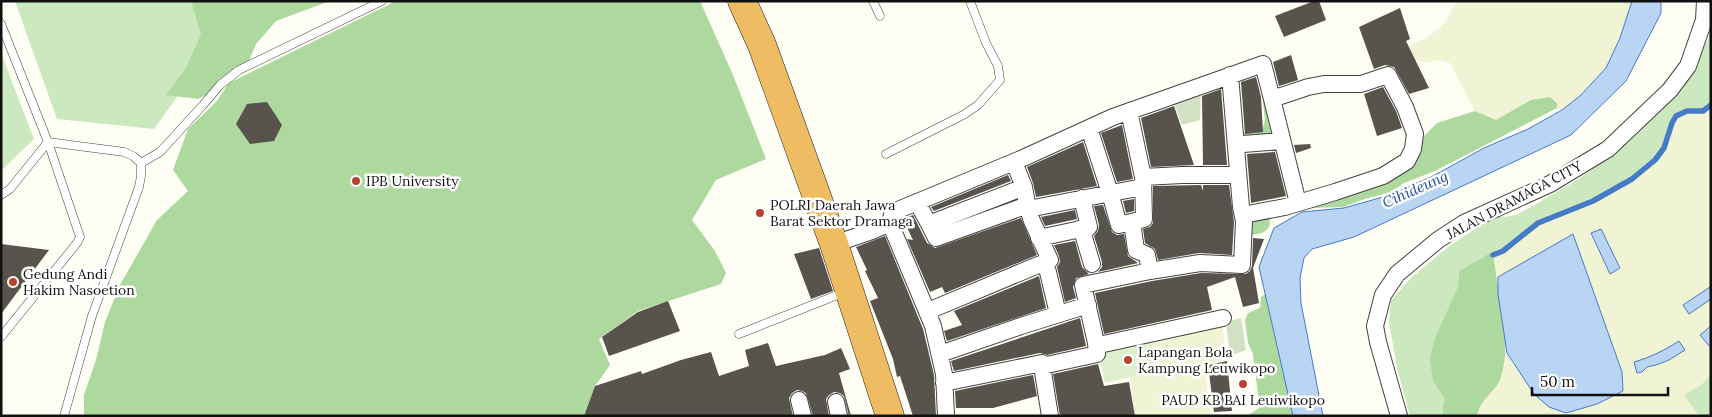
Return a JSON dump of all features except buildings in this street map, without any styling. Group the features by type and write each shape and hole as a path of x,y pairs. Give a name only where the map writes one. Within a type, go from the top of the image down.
{"highway":[{"path":"742,1 762,45 834,244 890,416"}],"street":[{"name":"JALAN DRAMAGA CITY","path":"1399,416 1375,326 1382,295 1397,274 1438,240 1464,223 1550,184 1608,149 1670,90 1688,66 1707,19 1705,1"},
{"path":"946,416 940,354 928,311 890,223 892,215 898,210 1130,111 1263,64 1298,204"},
{"path":"1050,416 1042,366 1097,354 1083,285 1200,263 1242,265 1243,215 1230,75"},
{"path":"1243,215 1298,204 1383,176 1407,161 1413,149 1415,134 1406,107 1388,75 1361,84 1308,86 1272,99"},
{"path":"1089,128 1119,225 1144,219 1143,182 1130,111"},
{"path":"1243,144 1282,141"},
{"path":"928,311 1050,260 1039,238 1028,207 1024,187 1014,162"},
{"path":"917,202 936,238 1028,207 1110,193 1143,182 1182,175 1238,175"},
{"path":"928,224 1024,187"},
{"path":"1082,198 1089,227 1083,232"},
{"path":"1132,222 1136,250 1147,256 1150,271"},
{"path":"834,244 865,234 890,223"},
{"path":"1039,238 1076,230 1083,232"},
{"path":"1083,232 1092,264"},
{"path":"1044,262 1058,314"},
{"path":"940,354 1088,305"},
{"path":"1096,343 1099,345 1109,344 1222,318"},
{"path":"944,383 1042,363"}],"lane":[{"path":"141,163 160,152 220,85 239,70 382,1"},
{"path":"873,1 880,16"},
{"path":"886,154 965,114 978,105 1000,80 998,66 986,43 970,1"},
{"path":"1,24 48,142 80,237 1,338"},
{"path":"48,142 124,152 133,156 141,163 139,187 92,316 64,416"},
{"path":"1,196 10,189 48,142"},
{"path":"739,334 849,290"}],"green space":[{"path":"15,1 218,1 226,29 154,129 57,119"},
{"name":"IPB University","path":"191,1 330,1 276,21 256,44 249,61 231,82 396,1 700,1 733,75 766,159 716,180 692,220 715,251 726,273 721,284 638,311 599,339 610,365 595,386 584,416 84,416 84,395 96,360 105,322 120,285 157,220 188,191 173,170 188,129 216,102 228,84 198,99 166,95 186,68 201,34"},
{"path":"1457,1 1632,1 1620,38 1606,68 1580,96 1562,110 1557,108 1557,103 1550,97 1531,100 1496,120 1475,111 1450,63 1438,60 1426,63 1413,59 1408,52 1410,45 1427,38 1443,25"},
{"path":"1711,34 1711,105 1703,111 1687,111 1676,116 1664,148 1655,160 1632,179 1593,201 1538,223 1503,251 1493,255 1490,253 1459,271 1458,287 1452,303 1433,381 1444,398 1442,416 1410,416 1397,368 1389,322 1391,300 1411,278 1464,236 1498,216 1507,217 1518,214 1538,203 1582,177 1612,153 1660,111 1695,65"},
{"path":"1,53 34,139 1,171"},
{"path":"1201,90 1200,120 1182,125 1173,101"},
{"path":"1262,91 1274,120 1272,137 1247,141 1238,132 1250,133 1263,128 1265,120"},
{"path":"1550,97 1557,103 1557,108 1435,171 1404,183 1391,192 1343,207 1312,208 1309,202 1419,146 1425,135 1437,123 1475,111 1496,120 1531,100"},
{"path":"1711,105 1711,416 1477,416 1479,406 1501,380 1507,353 1514,366 1623,391 1622,372 1573,234 1498,277 1493,255 1503,251 1538,223 1593,201 1632,179 1655,160 1664,148 1676,116 1687,111 1703,111"},
{"path":"1251,209 1267,213 1270,223 1264,232 1250,235"},
{"path":"1490,253 1493,255 1494,260 1505,337 1504,366 1501,377 1485,399 1477,416 1442,416 1444,398 1433,381 1430,359 1435,338 1458,287 1459,271"},
{"path":"1265,294 1278,303 1302,416 1247,416 1259,408 1259,402 1253,354 1248,343 1245,320 1248,313 1260,308 1261,297"},
{"path":"1241,318 1246,350 1230,356 1226,322"},
{"path":"1222,320 1226,360 1204,365 1211,414 1203,416 1135,416 1130,377 1158,370 1150,336"},
{"name":"Lapangan Bola Kampung Leuwikopo","path":"1150,336 1158,370 1105,383 1097,349"},
{"path":"1711,375 1711,415 1699,416 1684,395 1701,385"}],"water":[{"name":"Cihideung","path":"1632,1 1661,1 1661,13 1626,81 1571,135 1354,237 1312,249 1304,258 1300,278 1301,303 1323,416 1293,416 1259,267 1274,228 1302,212 1344,208 1390,195 1433,176 1484,148 1528,129 1562,110 1580,96 1606,68 1620,38"},
{"path":"1601,229 1620,268 1610,274 1591,233"},
{"path":"1573,234 1622,372 1623,391 1597,404 1566,413 1549,407 1534,394 1507,353 1498,294 1498,277"},
{"path":"1710,287 1711,299 1689,314 1683,305"},
{"path":"1711,326 1711,348 1700,335"},
{"path":"1679,341 1685,350 1669,360 1647,367 1642,372 1637,373 1634,362 1658,353"}],"waterway":[{"path":"1493,255 1503,251 1538,223 1593,201 1632,179 1655,160 1664,148 1676,116 1687,111 1703,111 1711,105"}],"place":[{"name":"IPB University","path":"356,181"},
{"name":"POLRI Daerah Jawa Barat Sektor Dramaga","path":"760,213"},
{"name":"Gedung Andi Hakim Nasoetion","path":"13,282"},
{"name":"Lapangan Bola Kampung Leuwikopo","path":"1128,360"},
{"name":"PAUD KB BAI Leuiwikopo","path":"1243,384"}]}
